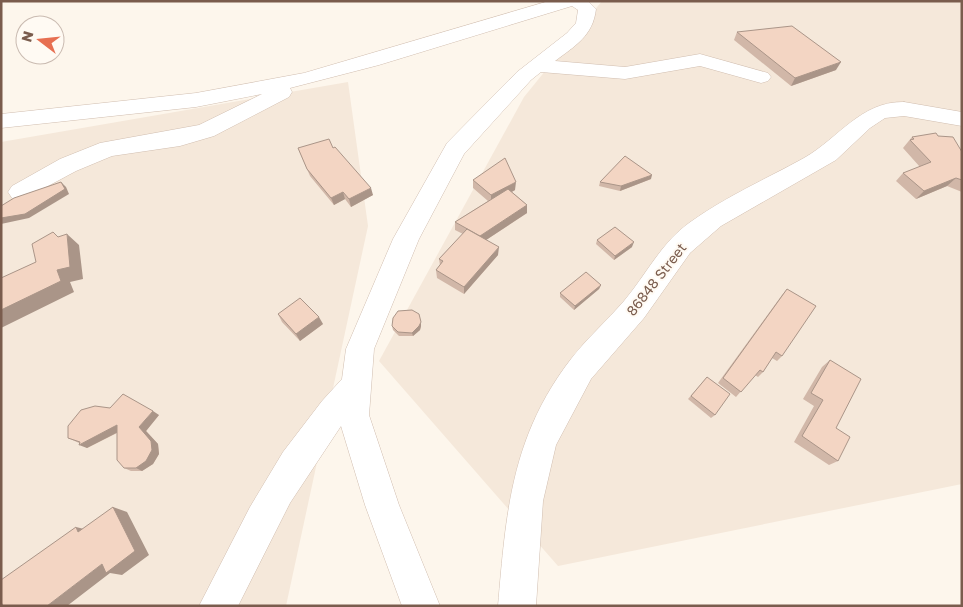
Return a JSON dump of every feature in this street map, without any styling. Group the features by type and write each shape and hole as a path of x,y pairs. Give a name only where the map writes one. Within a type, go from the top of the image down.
{"street":[{"path":"1,122 180,103 305,78 372,61 568,1"},
{"path":"421,606 382,506 353,415 354,387 360,349 386,282 406,239 455,149 502,98 536,66 574,37 585,24 587,9 577,1"},
{"path":"536,66 626,73 700,60 761,77"},
{"path":"20,192 68,165 108,148 180,138 206,131 265,102 305,78"},
{"name":"86848 Street","path":"517,606 529,484 540,443 581,370 640,303 679,248 696,231 840,146 864,120 875,114 889,109 962,119"},
{"path":"218,606 258,526 298,457 327,416 354,387"}],"shaded area":[{"path":"602,1 962,1 962,484 558,566 379,361 524,97"},
{"path":"348,82 368,226 286,606 1,606 1,142"}],"building":[{"path":"792,26 841,62 795,78 737,32"},
{"path":"936,133 938,136 953,137 962,152 962,180 956,178 924,191 903,173 931,162 910,140 914,139 912,137"},
{"path":"329,139 333,148 335,147 371,188 349,199 343,192 331,198 307,169 298,148"},
{"path":"625,156 652,175 621,186 600,182"},
{"path":"505,158 516,182 491,195 473,180"},
{"path":"61,182 65,189 25,214 1,218 1,206 14,198"},
{"path":"508,189 527,205 480,236 455,222"},
{"path":"615,227 634,242 615,256 597,240"},
{"path":"467,229 499,247 464,287 436,270 443,261 439,259"},
{"path":"53,232 58,237 67,234 70,267 57,270 61,281 1,310 1,278 36,262 32,244"},
{"path":"586,272 601,285 575,306 560,293"},
{"path":"787,289 816,306 782,356 776,352 763,372 760,370 741,392 723,378"},
{"path":"300,298 319,317 296,334 278,314"},
{"path":"412,310 419,314 421,322 419,326 412,333 398,332 392,326 393,318 398,311"},
{"path":"830,360 861,379 836,428 850,437 838,461 802,436 823,400 811,393"},
{"path":"707,377 730,394 715,415 691,396"},
{"path":"123,394 153,411 139,427 151,441 152,450 146,461 136,468 124,468 117,460 117,425 79,445 80,442 68,438 68,426 81,410 95,406 110,408"},
{"path":"113,507 135,551 106,573 102,564 47,606 3,606 1,602 1,580 76,527 78,532"}]}
